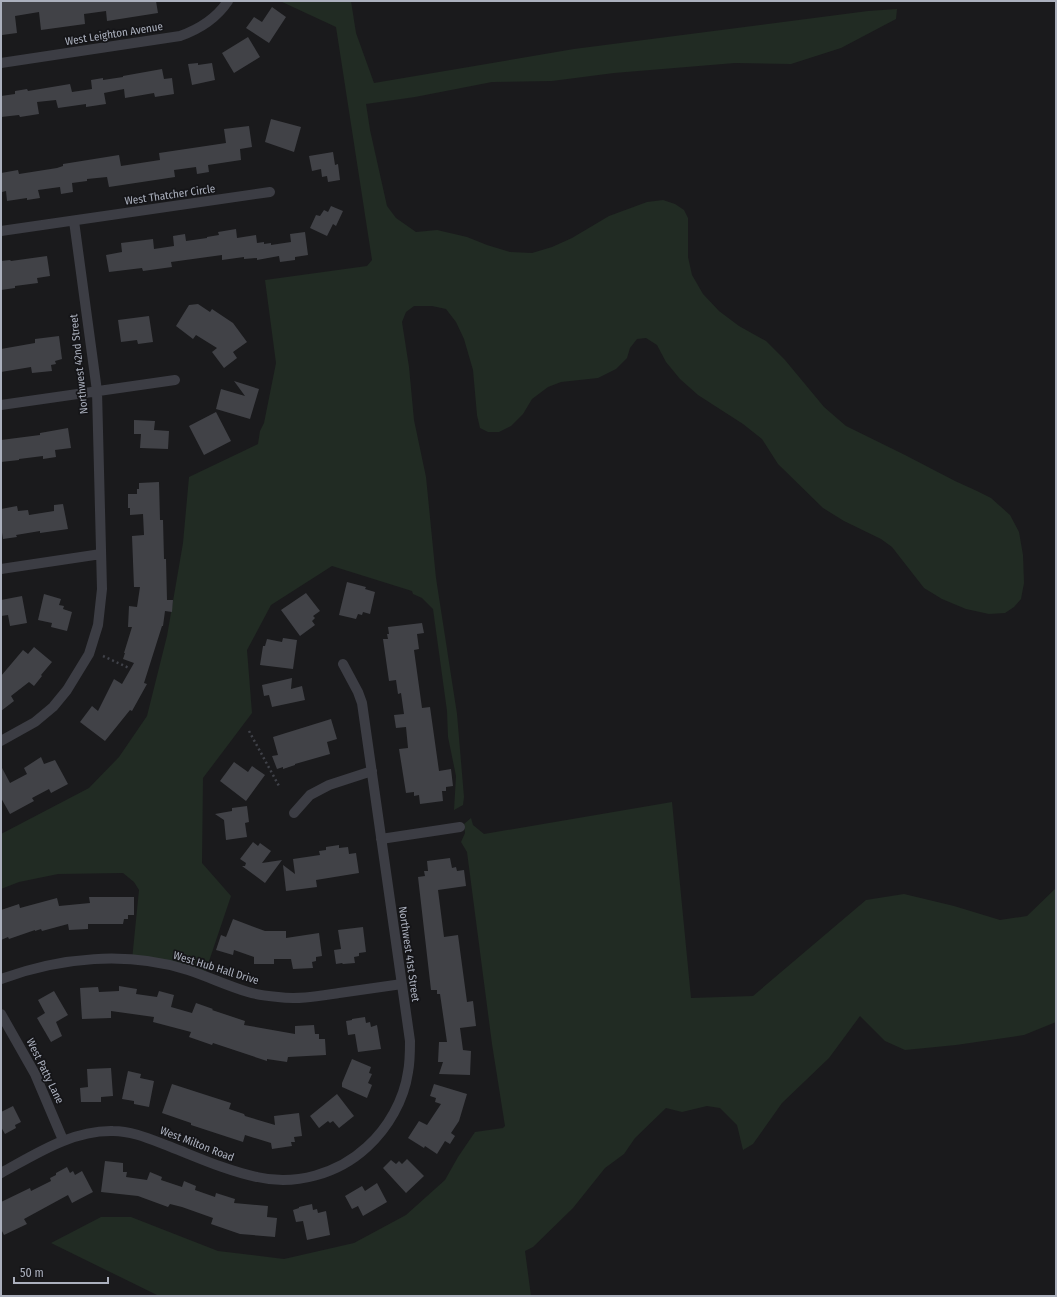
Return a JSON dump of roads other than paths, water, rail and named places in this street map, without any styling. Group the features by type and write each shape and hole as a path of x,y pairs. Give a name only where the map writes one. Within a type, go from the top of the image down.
{"street":[{"name":"West Leighton Avenue","path":"1,63 180,36 195,30 210,21 222,10 228,1"},
{"name":"West Thatcher Circle","path":"1,231 270,192"},
{"name":"Northwest 42nd Street","path":"1,741 35,722 53,707 67,690 89,654 99,618 102,589 97,391 74,221"},
{"path":"1,405 175,380"},
{"path":"1,569 101,554"},
{"name":"Northwest 41st Street","path":"342,664 358,692 362,703 410,1041 408,1071 401,1098 395,1111 380,1134"},
{"path":"294,813 310,795 329,785 372,771"},
{"path":"381,839 460,827"},
{"name":"West Hub Hall Drive","path":"1,980 43,966 103,958 140,961 171,966 188,970 250,992 280,997 312,997 402,984"},
{"name":"West Patty Lane","path":"1,1014 35,1074 63,1140"},
{"name":"West Milton Road","path":"1,1173 63,1140 81,1134 98,1131 114,1131 140,1135 242,1174 267,1179 292,1180 318,1175 341,1165 363,1151 380,1134"}]}
